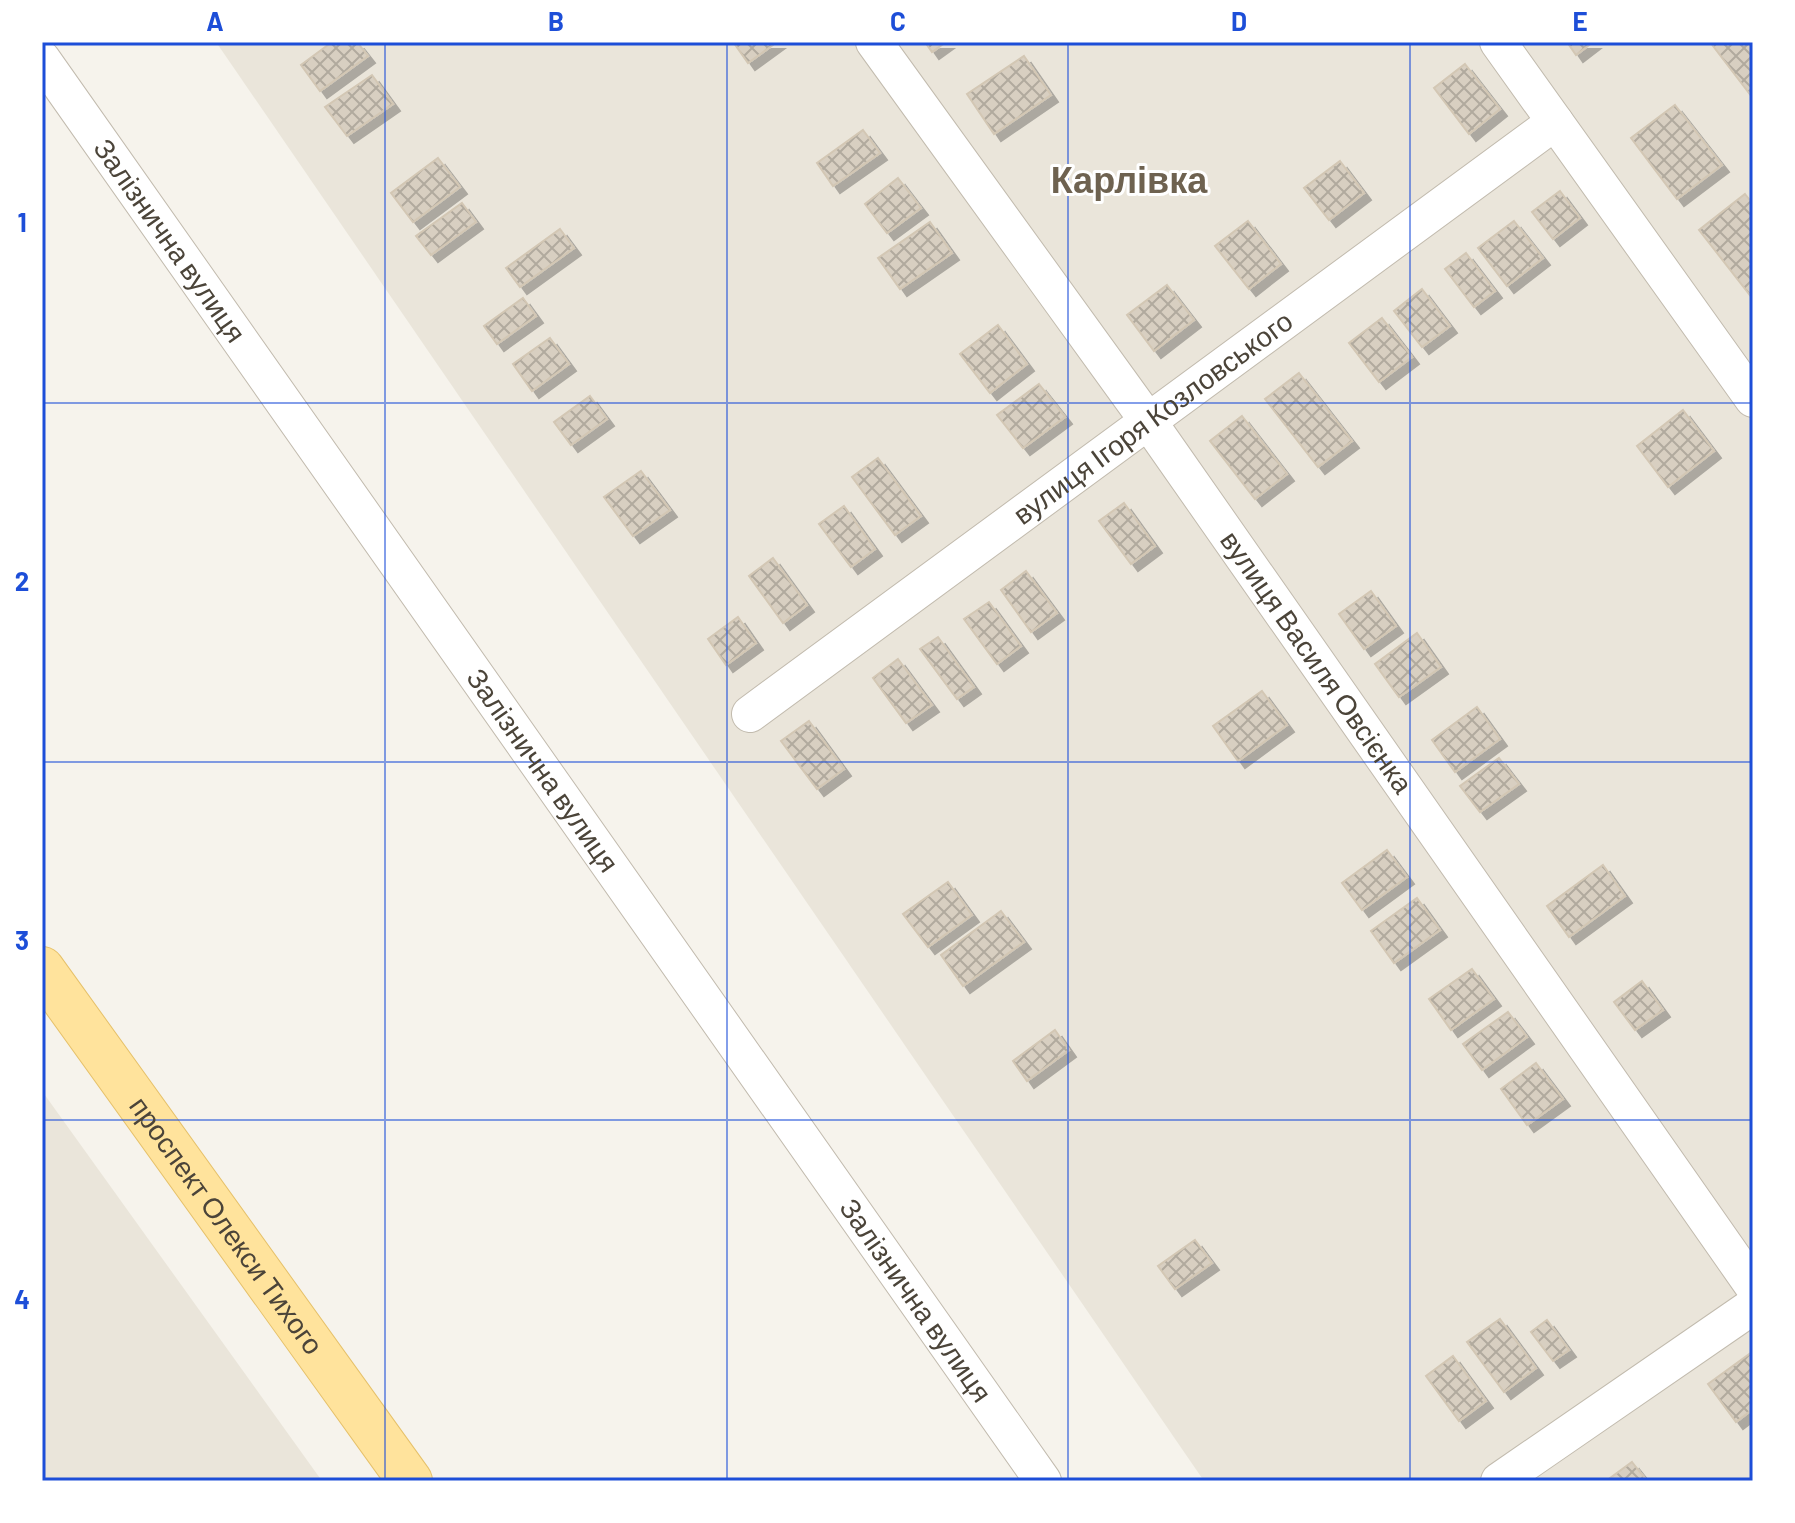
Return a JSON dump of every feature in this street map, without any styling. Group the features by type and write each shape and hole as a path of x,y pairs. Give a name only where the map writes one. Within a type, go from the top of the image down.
{"main road":[{"name":"проспект Олекси Тихого","path":"42,969 410,1481"}],"street":[{"name":"вулиця Василя Овсієнка","path":"874,42 1148,421 1753,1286"},
{"path":"1498,42 1753,399"},
{"name":"Залізнична вулиця","path":"42,59 1043,1481"},
{"name":"вулиця Ігоря Козловського","path":"750,714 1555,122"},
{"path":"1499,1481 1753,1306"}],"shaded area":[{"path":"216,42 1753,42 1753,1481 1204,1481"},
{"path":"42,1091 322,1481 42,1481"}],"building":[{"path":"332,42 357,42 368,56 320,91 301,65"},
{"path":"735,42 777,42 748,63"},
{"path":"925,42 946,42 932,52"},
{"path":"1567,42 1593,42 1576,55"},
{"path":"1710,42 1753,42 1752,97"},
{"path":"1024,56 1051,95 994,134 967,94"},
{"path":"1465,64 1500,109 1469,134 1434,88"},
{"path":"372,75 393,104 347,136 325,107"},
{"path":"1675,105 1722,165 1677,199 1631,138"},
{"path":"863,130 880,153 833,186 817,163"},
{"path":"438,158 460,187 413,222 391,193"},
{"path":"1340,161 1364,193 1329,220 1304,188"},
{"path":"898,178 921,208 887,233 865,204"},
{"path":"1560,191 1580,218 1553,239 1532,212"},
{"path":"1745,194 1753,204 1753,299 1699,230"},
{"path":"462,203 476,222 431,255 416,236"},
{"path":"1248,221 1281,264 1249,289 1215,246"},
{"path":"1514,221 1543,258 1507,286 1478,248"},
{"path":"930,222 952,253 900,289 878,258"},
{"path":"560,229 574,248 520,287 506,268"},
{"path":"1466,253 1495,291 1474,307 1445,269"},
{"path":"1167,285 1194,320 1154,351 1127,315"},
{"path":"1422,289 1450,326 1422,347 1394,311"},
{"path":"523,298 536,316 497,344 484,326"},
{"path":"1382,318 1412,357 1379,382 1349,343"},
{"path":"998,325 1027,364 990,393 960,354"},
{"path":"550,338 569,364 532,391 513,364"},
{"path":"1299,373 1352,441 1318,467 1265,399"},
{"path":"1039,384 1065,417 1023,448 997,415"},
{"path":"590,396 607,419 571,445 554,422"},
{"path":"1683,410 1714,451 1668,487 1637,446"},
{"path":"1242,416 1287,474 1255,499 1210,441"},
{"path":"878,458 921,516 895,535 852,477"},
{"path":"641,471 670,510 633,536 604,497"},
{"path":"1124,503 1155,546 1131,564 1099,521"},
{"path":"844,506 875,549 851,567 819,524"},
{"path":"773,558 807,605 783,623 749,576"},
{"path":"1026,571 1057,613 1031,632 1001,590"},
{"path":"1371,591 1396,626 1364,649 1339,614"},
{"path":"989,602 1021,646 997,664 964,619"},
{"path":"738,617 756,643 726,665 708,639"},
{"path":"1417,633 1441,667 1399,697 1375,664"},
{"path":"938,637 974,687 957,699 920,649"},
{"path":"898,659 932,705 906,723 873,678"},
{"path":"1262,691 1287,725 1238,761 1213,726"},
{"path":"1477,707 1500,739 1455,772 1432,740"},
{"path":"809,721 844,769 817,789 781,741"},
{"path":"1499,758 1519,784 1480,812 1460,786"},
{"path":"1387,850 1407,877 1362,910 1342,883"},
{"path":"1603,865 1625,896 1569,937 1547,906"},
{"path":"948,882 972,915 928,947 903,914"},
{"path":"1417,898 1440,930 1394,963 1371,931"},
{"path":"1001,911 1024,942 963,986 941,955"},
{"path":"1472,969 1494,999 1451,1030 1429,999"},
{"path":"1642,981 1663,1010 1635,1030 1614,1002"},
{"path":"1508,1012 1527,1037 1482,1070 1463,1044"},
{"path":"1055,1030 1069,1050 1027,1081 1013,1061"},
{"path":"1536,1063 1563,1099 1527,1125 1501,1089"},
{"path":"1195,1240 1212,1263 1175,1289 1158,1266"},
{"path":"1500,1319 1536,1368 1504,1392 1467,1342"},
{"path":"1547,1320 1569,1350 1553,1361 1531,1332"},
{"path":"1752,1352 1753,1409 1736,1422 1708,1384"},
{"path":"1453,1356 1486,1401 1459,1421 1426,1376"},
{"path":"1632,1462 1647,1481 1606,1481"}],"district":[{"name":"Карлівка","path":"1129,180"}]}
